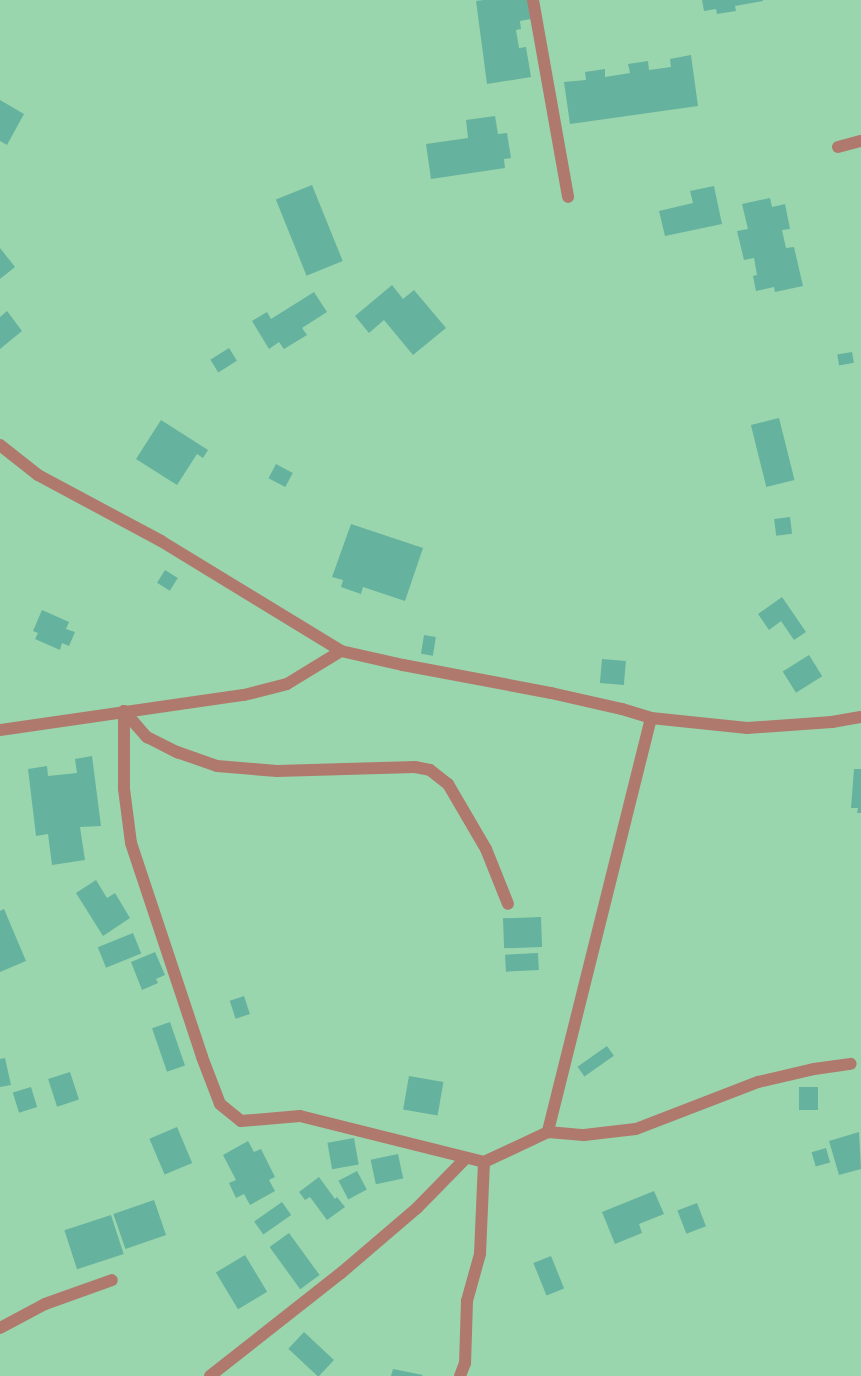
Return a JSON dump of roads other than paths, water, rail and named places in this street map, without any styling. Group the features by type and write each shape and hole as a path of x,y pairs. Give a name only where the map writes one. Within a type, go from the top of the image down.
{"street":[{"path":"533,0 568,196"},
{"path":"838,147 861,141"},
{"path":"0,445 38,475 161,541 341,651 551,693 622,709 651,718 747,728 832,722 861,717"},
{"path":"0,730 244,695 288,684 341,651"},
{"path":"124,711 146,737 177,752 217,766 277,771 415,766 430,770 448,784 486,849 508,904"},
{"path":"124,711 124,789 131,843 202,1058 220,1104 241,1121 300,1116 484,1162 548,1132 584,1135 636,1128 758,1082 814,1069 851,1064"},
{"path":"548,1132 651,718"},
{"path":"210,1376 387,1234 417,1208 466,1158"},
{"path":"460,1376 465,1363 467,1301 480,1254 484,1162"},
{"path":"0,1328 45,1304 112,1280"}]}
